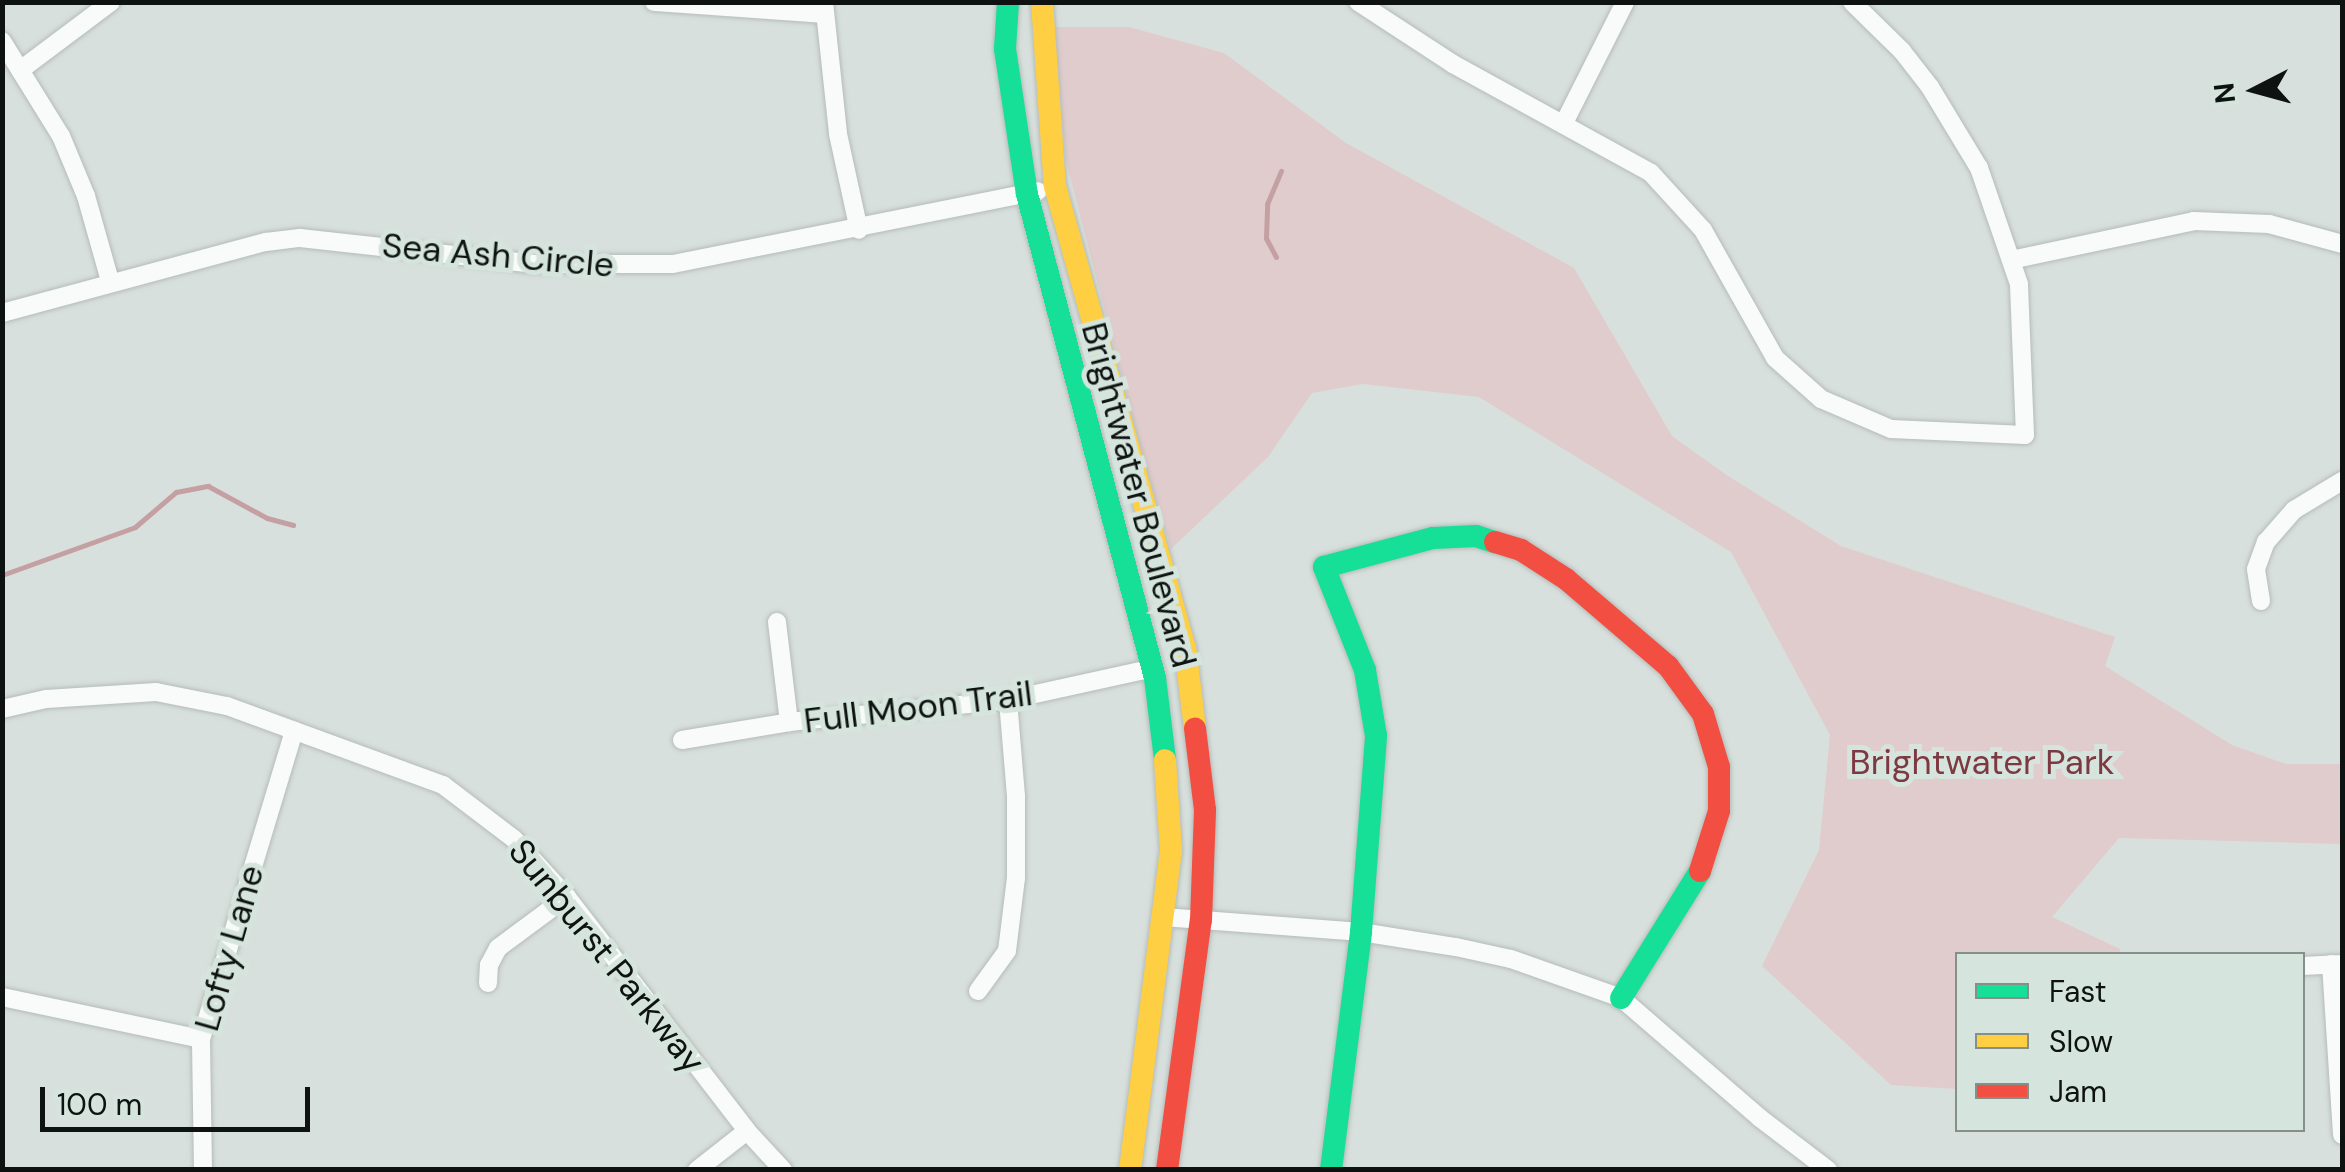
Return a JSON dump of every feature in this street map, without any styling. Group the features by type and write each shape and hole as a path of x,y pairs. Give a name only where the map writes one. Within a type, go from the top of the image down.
{"street":[{"path":"23,68 111,2"},
{"path":"654,2 824,8 838,134 859,230"},
{"name":"Brightwater Boulevard","path":"1008,2 1006,48 1027,194 1152,668 1168,785 1170,851 1130,1170"},
{"name":"Brightwater Boulevard","path":"1042,2 1055,186 1185,647 1204,810 1201,920 1167,1170"},
{"path":"1358,2 1453,64 1638,164 1674,194 1703,230 1776,358 1821,398 1891,428 2025,435 2024,326 2011,260 1980,168 1956,126 1902,51 1852,2"},
{"path":"1564,123 1625,2"},
{"path":"2,41 23,68 61,136 86,196 110,281"},
{"name":"Sea Ash Circle","path":"2,313 266,242 300,238 536,264 674,264 859,230 1055,186"},
{"path":"2011,260 2194,221 2268,224 2342,244"},
{"path":"2261,601 2256,569 2266,542 2294,510 2342,481"},
{"path":"1331,1170 1361,932 1376,736 1365,670 1324,567 1433,538 1476,536 1521,550 1566,579 1668,666 1704,714 1719,768 1719,810 1707,858 1621,998"},
{"path":"777,622 789,722"},
{"name":"Full Moon Trail","path":"682,740 789,722 1008,700 1152,668"},
{"name":"Sunburst Parkway","path":"2,710 46,699 156,692 227,706 412,770 443,785 514,839 567,898 747,1132 783,1170"},
{"path":"978,991 1006,952 1016,878 1016,796 1008,700"},
{"name":"Lofty Lane","path":"203,1170 201,1040 294,731"},
{"path":"488,984 489,966 498,948 567,898"},
{"path":"1163,917 1361,932 1512,959 1621,998 1760,1118 1828,1170"},
{"path":"2305,966 2337,964 2342,1134"},
{"path":"2,997 201,1040"},
{"path":"697,1170 747,1132"}],"green space":[{"name":"Brightwater Park","path":"1053,27 1129,27 1224,53 1346,143 1574,268 1672,436 1728,476 1841,546 2115,637 2105,666 2232,745 2286,764 2342,764 2342,844 2119,838 2052,917 2120,952 1955,952 1955,1089 1891,1085 1762,966 1819,850 1830,735 1731,552 1479,397 1363,384 1312,393 1268,457 1171,549 1142,454 1066,161"}],"waterway":[{"path":"1276,257 1266,238 1267,204 1281,171"},
{"path":"2,575 135,527 176,492 208,486 267,518 293,525"}],"traffic: fast":[{"path":"1008,2 1005,49 1027,194 1155,678 1165,760"},
{"path":"1331,1170 1361,932 1376,736 1365,670 1324,567 1433,538 1476,536 1495,542"},
{"path":"1621,998 1700,871"}],"traffic: slow":[{"path":"1042,2 1055,186 1185,647 1195,729"},
{"path":"1130,1170 1171,851 1165,760"}],"traffic: jam":[{"path":"1495,542 1521,550 1566,579 1668,666 1703,714 1719,767 1719,811 1700,871"},
{"path":"1167,1170 1201,920 1205,810 1195,729"}]}
